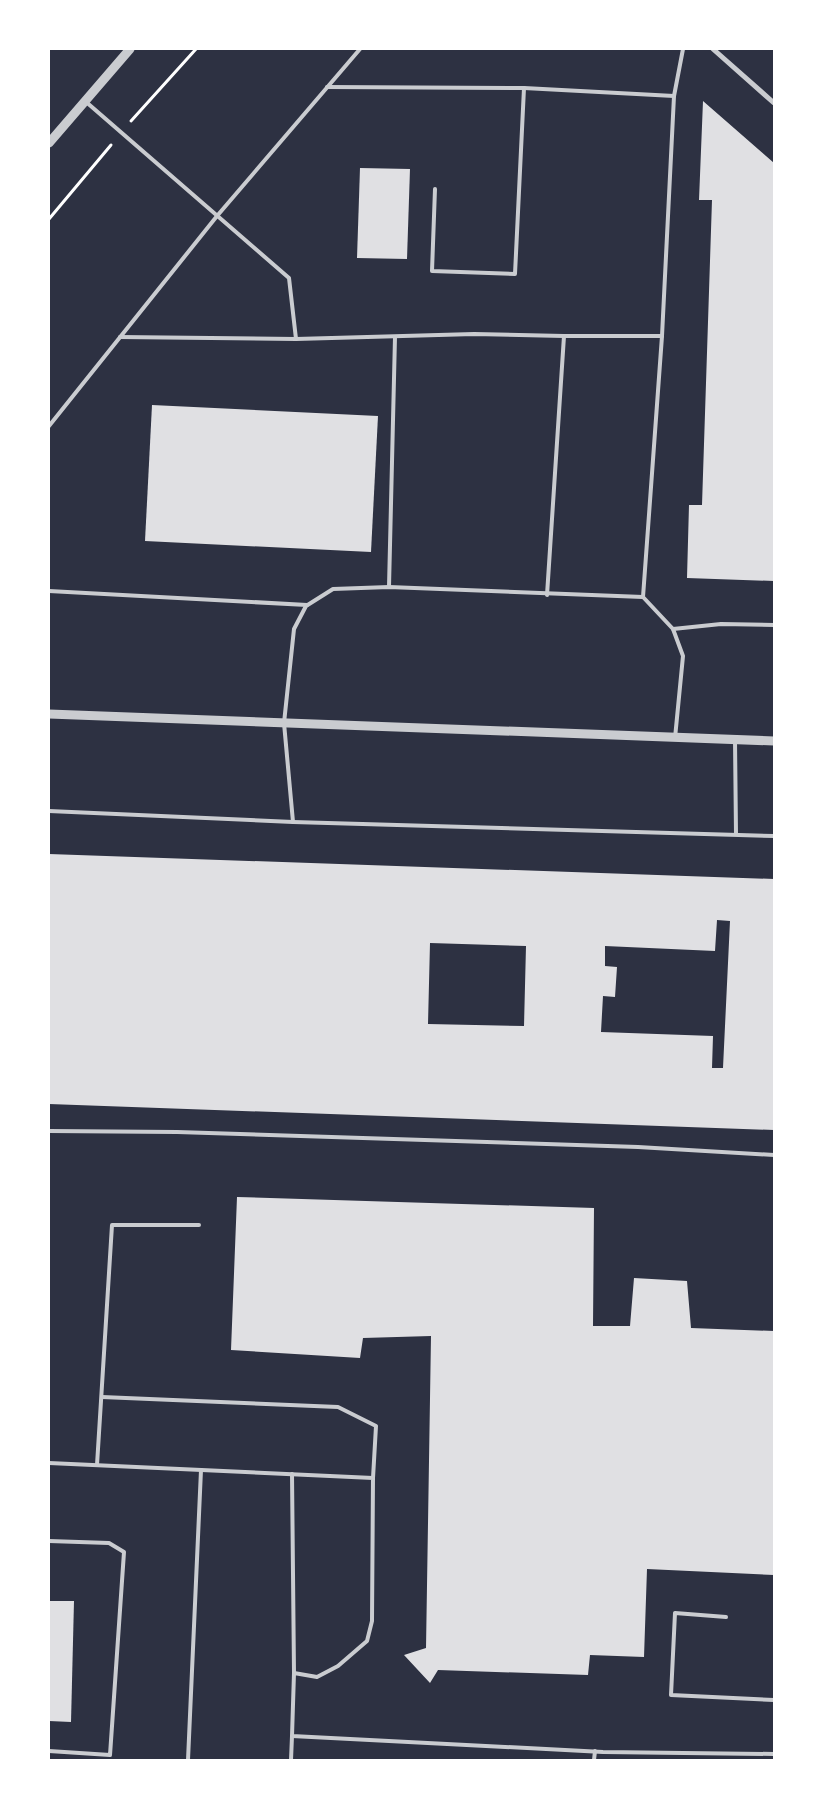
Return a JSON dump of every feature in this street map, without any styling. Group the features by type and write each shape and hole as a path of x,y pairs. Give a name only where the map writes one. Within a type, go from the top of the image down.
{"street":[{"path":"49,143 130,49"},
{"path":"713,49 774,103"},
{"path":"49,714 774,741"}],"lane":[{"path":"49,426 217,216 360,49"},
{"path":"643,597 662,336 674,96 683,49"},
{"path":"327,87 524,88 674,96"},
{"path":"435,189 432,271 515,274 524,88"},
{"path":"85,101 289,278 296,339"},
{"path":"120,337 296,339 474,334 662,336"},
{"path":"547,594 564,336"},
{"path":"389,587 395,337"},
{"path":"293,822 284,723 294,629 307,605 333,589 389,587 643,597 674,629 683,656 675,738"},
{"path":"49,591 307,605"},
{"path":"674,629 721,624 774,625"},
{"path":"735,740 736,834"},
{"path":"49,810 293,822 774,836"},
{"path":"49,1131 177,1132 638,1146 774,1155"},
{"path":"97,1465 112,1225 199,1226"},
{"path":"102,1397 338,1406 376,1426 373,1478 372,1621 367,1641 338,1666 317,1677 294,1673"},
{"path":"49,1463 373,1478"},
{"path":"188,1760 202,1470"},
{"path":"291,1760 294,1673 292,1474"},
{"path":"49,1541 109,1542 124,1552 110,1755 49,1751"},
{"path":"726,1617 676,1613 672,1695 774,1700"},
{"path":"292,1736 595,1751 774,1754"},
{"path":"594,1760 595,1751"}],"path":[{"path":"137,114 196,49"},
{"path":"49,219 106,151"}],"building":[{"path":"703,101 774,163 774,581 687,578 689,505 702,505 712,200 699,200"},
{"path":"360,168 410,169 407,259 357,258"},
{"path":"152,405 378,416 371,552 145,541"},
{"path":"49,854 774,879 774,1130 49,1104","holes":["717,920 730,921 723,1068 712,1068 713,1036 601,1032 603,996 615,997 617,967 605,966 605,946 715,951","430,943 526,946 524,1026 428,1024"]},
{"path":"237,1197 594,1208 593,1326 630,1326 634,1278 687,1281 691,1328 774,1331 774,1575 647,1569 644,1657 590,1655 588,1675 438,1670 430,1683 404,1655 426,1648 431,1336 363,1338 360,1358 231,1350"},
{"path":"49,1601 74,1601 71,1722 49,1721"}]}
